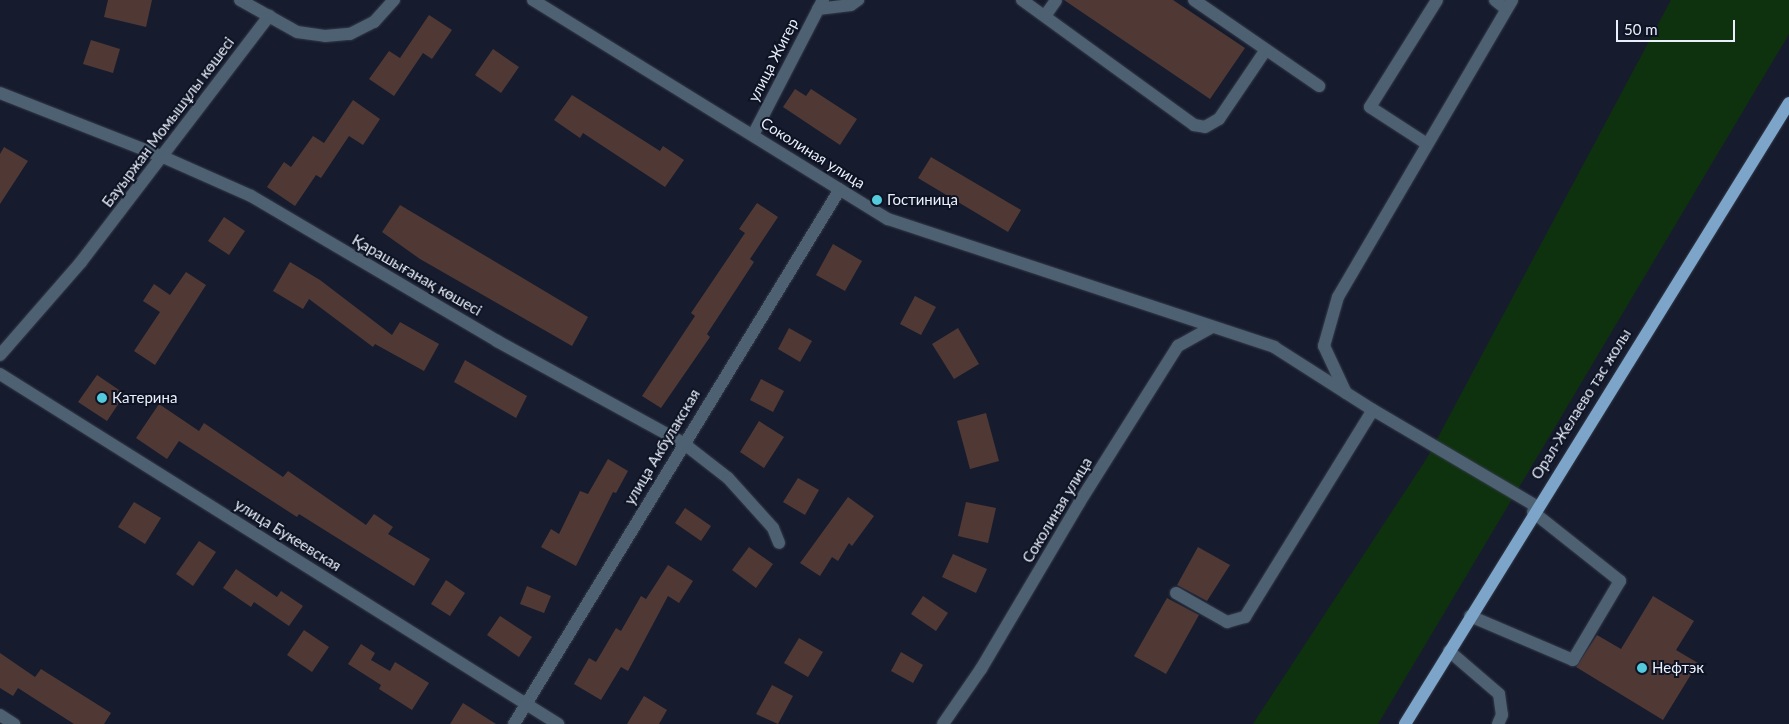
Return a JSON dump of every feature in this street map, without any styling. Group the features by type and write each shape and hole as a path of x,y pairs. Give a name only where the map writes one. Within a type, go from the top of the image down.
{"main road":[{"name":"Орал-Желаево тас жолы","path":"1405,724 1535,509 1789,103"}],"street":[{"path":"240,0 297,32 325,36 350,34 374,22 394,0"},
{"name":"Соколиная улица","path":"532,0 888,218 1274,347 1372,410 1535,509 1620,581 1573,660 1470,616"},
{"path":"820,5 851,5 858,0"},
{"path":"1022,0 1194,125 1205,127 1219,119 1265,51"},
{"path":"1045,16 1056,0"},
{"path":"1427,144 1370,107 1437,0"},
{"path":"1347,394 1324,346 1338,297 1509,4 1495,0"},
{"path":"1196,1 1265,51 1319,86"},
{"name":"улица Жигер","path":"752,135 820,5"},
{"name":"Бауыржан Момышұлы көшесі","path":"0,354 81,262 163,157 268,16"},
{"name":"Қарашығанақ көшесі","path":"0,93 163,157 251,196 497,341 683,443 728,478 773,528 779,543"},
{"name":"улица Акбулакская","path":"514,724 683,443 840,189"},
{"name":"Соколиная улица","path":"943,724 981,669 1079,503 1178,346 1212,327"},
{"name":"улица Букеевская","path":"0,374 558,724"},
{"path":"1176,593 1227,622 1245,617 1372,410"},
{"path":"1449,651 1499,694 1502,715 1498,724"},
{"path":"0,715 14,724"}],"green space":[{"path":"1671,0 1789,0 1789,34 1378,724 1253,724 1427,458"}],"building":[{"path":"108,0 152,0 146,27 104,17"},
{"path":"1064,0 1173,0 1245,48 1210,99"},
{"path":"429,15 452,30 432,59 423,53 394,96 369,79 389,51 400,58"},
{"path":"91,40 120,49 113,73 83,64"},
{"path":"493,49 519,67 501,93 475,75"},
{"path":"795,89 806,96 811,89 857,119 840,145 783,107"},
{"path":"572,95 660,151 663,146 684,160 665,187 583,133 580,138 554,120"},
{"path":"353,100 380,119 363,145 349,136 321,178 316,175 295,206 267,187 284,162 291,167 313,136 324,143"},
{"path":"4,147 28,161 0,204 0,154"},
{"path":"931,157 1021,210 1008,232 918,178"},
{"path":"757,203 778,217 750,259 754,262 707,334 710,337 661,408 642,396 695,316 691,313 745,233 739,229"},
{"path":"400,205 588,317 572,346 420,259 382,232"},
{"path":"224,217 245,231 229,255 208,241"},
{"path":"833,244 862,261 845,291 816,275"},
{"path":"290,262 320,280 392,335 400,322 439,344 424,371 375,344 373,347 309,299 303,309 273,291"},
{"path":"186,272 206,285 155,365 134,351 160,312 143,301 154,284 170,295"},
{"path":"915,296 936,307 921,335 900,324"},
{"path":"789,328 812,341 800,362 778,349"},
{"path":"958,328 979,364 954,379 932,344"},
{"path":"465,360 527,396 516,418 454,382"},
{"name":"Катерина","path":"97,375 125,394 107,421 78,402"},
{"path":"761,379 784,391 773,412 750,400"},
{"path":"159,404 199,431 204,423 283,477 288,471 366,525 374,514 393,527 388,534 430,559 414,586 299,514 297,517 179,441 167,459 136,438"},
{"path":"986,413 999,461 970,469 957,421"},
{"path":"759,421 784,437 764,468 740,452"},
{"path":"608,459 628,471 616,493 613,492 576,566 541,547 551,529 559,534 580,491 588,494"},
{"path":"798,478 819,490 805,515 783,502"},
{"path":"848,497 874,516 852,546 849,543 838,561 832,557 820,576 800,563"},
{"path":"134,502 161,518 145,544 118,527"},
{"path":"966,502 996,508 988,543 958,536"},
{"path":"685,508 711,526 701,541 675,523"},
{"path":"199,541 216,552 193,586 176,574"},
{"path":"749,547 773,564 756,588 732,570"},
{"path":"1198,547 1230,565 1207,601 1177,585"},
{"path":"953,554 987,569 976,593 942,577"},
{"path":"668,565 693,581 679,603 668,596 628,671 621,667 601,700 574,684 589,658 596,662 616,628 621,631 641,596 646,599"},
{"path":"236,569 277,597 281,591 303,606 289,626 254,602 251,607 223,588"},
{"path":"446,580 465,593 450,616 431,604"},
{"path":"527,586 551,596 544,613 520,604"},
{"path":"923,596 948,613 936,631 911,614"},
{"path":"1653,596 1694,621 1676,650 1698,663 1663,720 1576,667 1597,635 1621,649"},
{"path":"1167,598 1199,615 1166,674 1134,656"},
{"path":"500,616 532,637 519,657 487,635"},
{"path":"304,630 329,647 312,672 287,655"},
{"path":"799,638 823,652 808,677 784,663"},
{"path":"361,644 375,653 371,660 390,671 395,662 429,683 412,710 379,689 381,685 348,664"},
{"path":"901,652 923,665 913,683 891,671"},
{"path":"0,653 35,677 41,669 111,713 104,724 74,724 18,688 13,696 0,688"},
{"path":"772,685 793,696 778,724 756,714"},
{"path":"644,696 667,710 659,724 627,724"},
{"path":"463,703 496,724 450,724"}],"place":[{"name":"Гостиница","path":"877,200"},
{"name":"Катерина","path":"102,398"},
{"name":"Нефтэк","path":"1642,668"}]}
